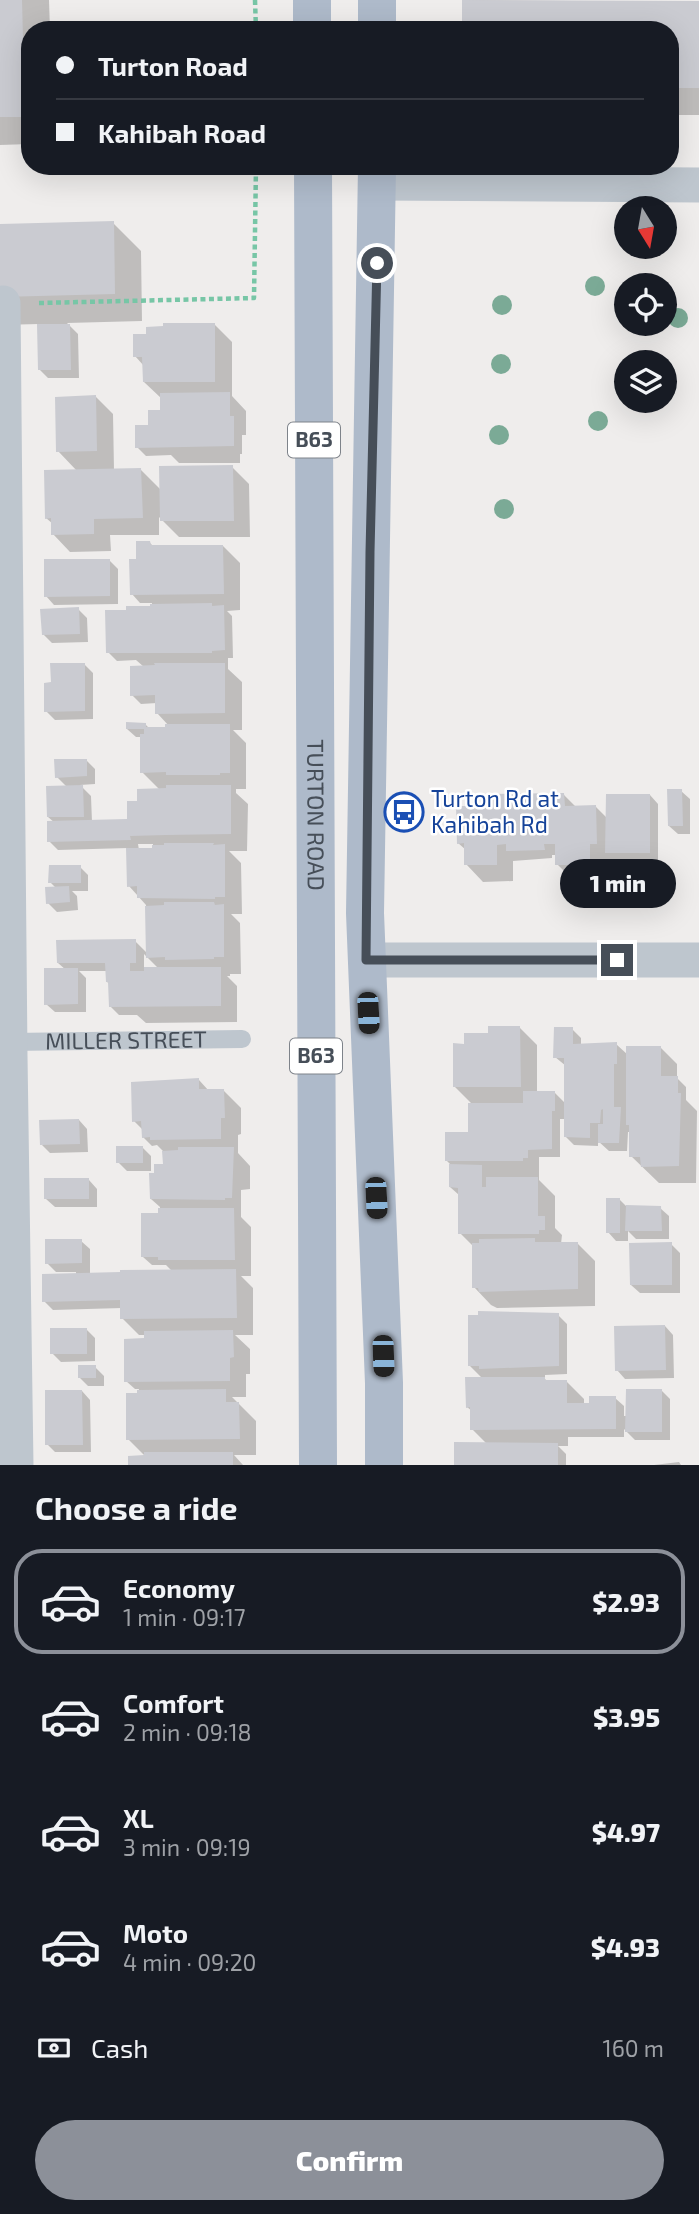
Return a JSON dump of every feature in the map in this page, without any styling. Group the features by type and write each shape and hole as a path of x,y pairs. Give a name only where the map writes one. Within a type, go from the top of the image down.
{"main road":[{"path":"312,0 312,21"},
{"path":"377,0 377,21"},
{"name":"TURTON ROAD","path":"313,175 318,1465"},
{"name":"B63","path":"377,175 366,960 384,1383 384,1465"}],"street":[{"path":"406,175 699,185"},
{"path":"4,303 7,1051 16,1465"},
{"path":"366,960 699,960"}],"lane":[{"name":"MILLER STREET","path":"7,1051 242,1039"}],"path":[{"path":"255,0 256,21"},
{"path":"4,303 254,298 256,175"}],"building":[{"path":"0,0 22,0 21,117 0,117"},
{"path":"462,0 699,1 699,88 679,88 679,21 462,21"},
{"path":"114,221 115,294 0,297 0,224"},
{"path":"163,323 215,323 215,382 143,382 142,357 133,357 133,334 146,334 146,327 163,326"},
{"path":"37,324 70,324 71,370 38,370"},
{"path":"230,392 230,416 234,416 234,446 135,448 135,425 148,425 148,410 160,410 160,393"},
{"path":"96,395 97,451 56,452 55,397"},
{"path":"233,465 234,521 160,521 159,466"},
{"path":"141,468 143,518 94,519 94,534 51,535 51,518 45,519 44,470"},
{"path":"136,541 150,541 151,545 223,545 224,594 130,595 129,559 136,559"},
{"path":"44,559 110,559 110,596 44,597"},
{"path":"212,603 212,606 224,605 225,650 212,653 106,653 105,610 126,610 126,606 150,604"},
{"path":"79,607 80,634 42,635 40,609"},
{"path":"50,663 85,663 85,711 44,712 44,683 51,682"},
{"path":"154,663 225,663 225,713 155,714 155,695 130,696 130,666 155,665"},
{"path":"126,722 146,723 146,727 165,727 165,724 230,724 230,773 140,773 140,734 144,734 144,729 126,729"},
{"path":"54,759 87,759 87,776 55,778"},
{"path":"83,785 84,817 47,817 46,786"},
{"path":"166,785 231,785 231,834 130,836 131,840 47,842 47,821 127,819 127,801 137,801 137,789 166,788"},
{"path":"667,789 682,789 683,826 668,826"},
{"path":"564,793 565,806 596,805 597,844 590,844 590,865 555,865 555,844 544,844 545,850 506,851 506,844 497,845 497,865 464,865 464,843 457,844 456,806 488,806 488,794"},
{"path":"606,794 650,794 650,853 605,853"},
{"path":"225,844 225,897 137,898 137,886 127,887 126,848 152,848 152,845"},
{"path":"49,865 81,865 81,883 48,883"},
{"path":"69,886 70,902 46,904 45,887"},
{"path":"164,902 224,904 224,957 165,960 165,957 146,958 145,906 164,905"},
{"path":"136,939 136,963 130,963 130,971 144,971 144,967 221,967 221,1006 109,1007 105,963 57,963 56,940"},
{"path":"44,968 78,968 78,1004 44,1005"},
{"path":"488,1026 520,1026 521,1087 453,1087 453,1043 464,1044 464,1033 488,1033"},
{"path":"554,1027 573,1027 573,1044 617,1042 614,1107 621,1107 619,1143 598,1143 598,1124 603,1124 603,1109 600,1123 590,1123 590,1138 564,1137 564,1058 553,1058"},
{"path":"626,1046 661,1046 661,1076 678,1076 678,1093 681,1093 679,1166 641,1167 640,1157 629,1157 629,1125 626,1125"},
{"path":"199,1078 199,1089 224,1089 225,1118 221,1118 221,1139 142,1138 141,1121 132,1122 131,1082"},
{"path":"523,1091 555,1091 552,1149 528,1150 528,1158 523,1158 523,1161 445,1161 445,1132 468,1132 468,1103 523,1103"},
{"path":"79,1119 80,1144 40,1145 39,1120"},
{"path":"116,1146 143,1146 143,1163 116,1163"},
{"path":"178,1147 234,1147 232,1198 150,1199 149,1173 154,1173 154,1164 163,1164 162,1151 178,1150"},
{"path":"449,1164 482,1165 482,1187 486,1187 486,1177 538,1177 538,1216 545,1216 545,1230 539,1230 539,1234 458,1234 458,1188 449,1187"},
{"path":"44,1178 89,1178 89,1199 44,1199"},
{"path":"606,1198 620,1198 620,1233 606,1233"},
{"path":"626,1205 661,1206 662,1231 625,1231"},
{"path":"158,1208 234,1208 235,1260 158,1260 158,1257 141,1257 141,1213 158,1213"},
{"path":"535,1238 535,1242 578,1242 578,1289 479,1292 478,1288 472,1288 472,1243 479,1243 479,1239"},
{"path":"45,1239 82,1239 82,1263 45,1264"},
{"path":"672,1242 672,1285 630,1285 629,1243"},
{"path":"236,1269 237,1318 120,1319 120,1300 42,1302 42,1274"},
{"path":"478,1311 559,1313 559,1366 479,1369 479,1366 468,1366 468,1315 478,1315"},
{"path":"665,1325 666,1370 615,1371 614,1326"},
{"path":"50,1328 87,1328 87,1354 50,1354"},
{"path":"233,1330 234,1357 230,1358 230,1381 124,1382 124,1339 144,1338 144,1331"},
{"path":"78,1365 96,1365 96,1378 78,1378"},
{"path":"465,1377 545,1377 545,1380 567,1380 567,1403 589,1403 589,1396 616,1396 616,1429 470,1430 470,1407 466,1408"},
{"path":"226,1389 226,1402 239,1402 240,1439 126,1440 126,1393 137,1393 137,1390"},
{"path":"626,1389 662,1389 662,1432 625,1432"},
{"path":"45,1390 82,1390 83,1445 45,1445"},
{"path":"454,1442 558,1443 558,1465 454,1465"},
{"path":"144,1452 233,1452 233,1465 128,1465 128,1456 144,1455"}],"place":[{"name":"Turton Rd at Kahibah Rd","path":"404,812"}],"route":[{"path":"377,263 370,552 366,960 617,960"}]}
